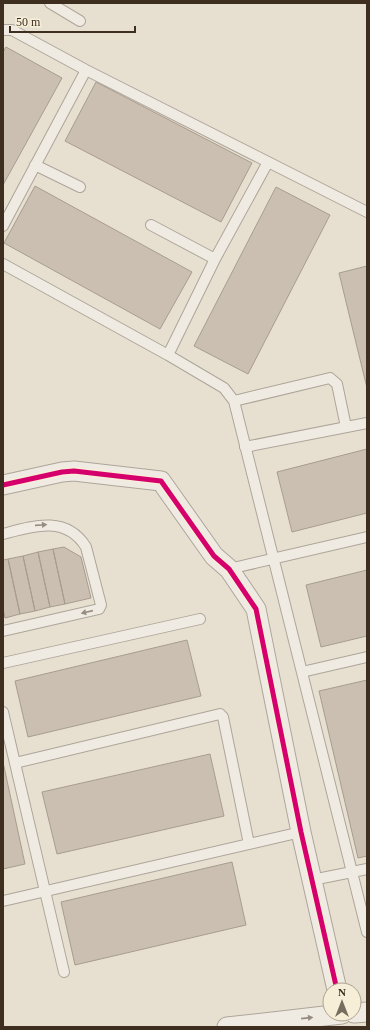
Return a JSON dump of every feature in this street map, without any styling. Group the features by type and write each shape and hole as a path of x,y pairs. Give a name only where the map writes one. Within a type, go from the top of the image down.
{"street":[{"path":"3,485 62,472 74,471 161,481 214,556 229,569 256,610 300,832 335,982"},
{"path":"227,1027 322,1016"}],"lane":[{"path":"50,3 80,21"},
{"path":"3,30 12,30 86,70 367,212"},
{"path":"3,226 86,70"},
{"path":"168,355 215,259 268,162"},
{"path":"35,165 80,187"},
{"path":"151,225 215,259"},
{"path":"3,264 168,355 224,388 234,401 367,932"},
{"path":"234,401 330,378 337,384 346,427"},
{"path":"245,447 367,423"},
{"path":"3,534 45,524 70,531 81,539 86,547 101,605 99,610 3,631"},
{"path":"229,569 367,537"},
{"path":"3,663 200,619"},
{"path":"302,672 367,658"},
{"path":"3,712 64,972"},
{"path":"15,763 220,714 223,717 249,844"},
{"path":"3,901 300,832"},
{"path":"312,880 367,869"}],"building":[{"path":"6,47 62,78 3,185 3,52"},
{"path":"96,82 252,163 221,222 65,141"},
{"path":"35,186 192,272 160,329 4,243"},
{"path":"276,187 330,215 248,374 194,346"},
{"path":"367,266 367,388 339,273"},
{"path":"367,449 367,513 292,532 277,472"},
{"path":"64,547 81,557 91,598 65,604 53,549"},
{"path":"53,549 65,604 50,607 38,552"},
{"path":"38,552 50,607 35,611 23,556"},
{"path":"23,556 35,611 20,614 8,559"},
{"path":"8,559 20,614 5,618 3,609 3,560"},
{"path":"367,570 367,636 321,647 306,585"},
{"path":"187,640 201,696 28,737 15,681"},
{"path":"367,680 367,856 358,858 319,691"},
{"path":"210,754 224,816 57,854 42,792"},
{"path":"3,762 25,864 3,869"},
{"path":"232,862 246,925 75,965 61,902"}],"cycle path":[{"path":"3,485 62,472 74,471 161,481 214,556 229,569 256,609 301,832 335,982"}]}
